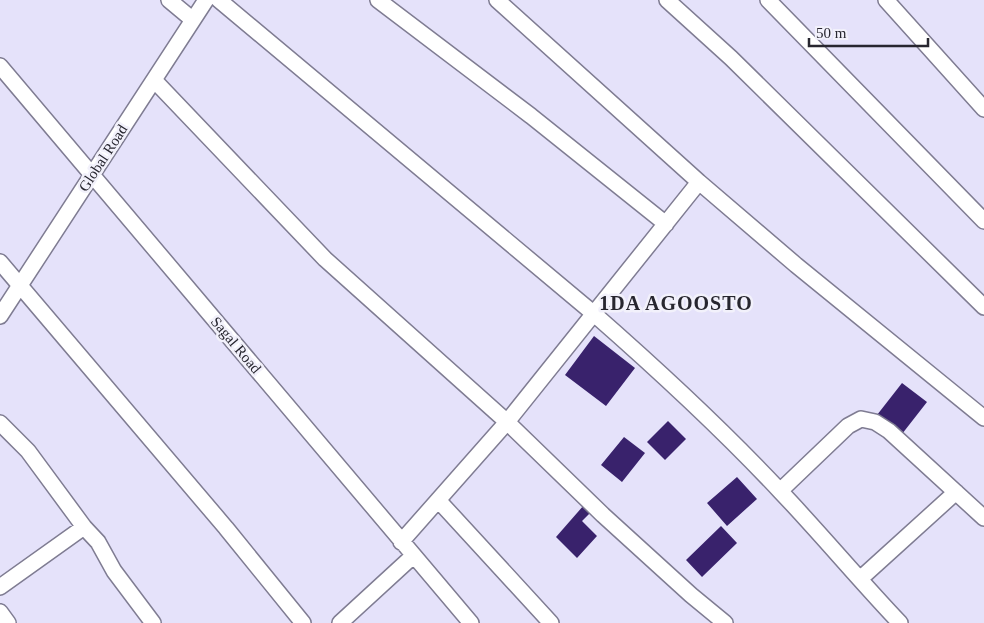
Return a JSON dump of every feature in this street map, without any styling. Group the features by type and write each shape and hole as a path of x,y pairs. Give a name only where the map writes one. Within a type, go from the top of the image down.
{"street":[{"path":"169,0 193,20"},
{"name":"Global Road","path":"0,316 206,0"},
{"path":"219,0 593,313 691,401 780,491 900,623"},
{"path":"378,0 531,116 666,224"},
{"path":"497,0 699,182 796,266 984,418"},
{"path":"667,0 731,58 984,307"},
{"path":"768,0 984,221"},
{"path":"886,0 984,109"},
{"name":"Sagal Road","path":"0,66 471,623"},
{"path":"154,80 325,259 507,422 610,521 691,595 725,623"},
{"path":"401,542 507,422 699,182"},
{"path":"0,262 303,623"},
{"path":"780,491 848,426 860,419 875,422 889,431 984,518"},
{"path":"0,423 28,451 84,527 98,542 114,571 154,623"},
{"path":"860,579 956,492"},
{"path":"438,500 551,623"},
{"path":"0,587 84,527"},
{"path":"340,623 413,556"},
{"path":"0,612 8,623"}],"building":[{"path":"594,336 635,368 606,406 565,375"},
{"path":"902,383 927,402 902,434 877,415"},
{"path":"668,421 686,439 665,460 647,442"},
{"path":"624,437 645,453 622,482 601,465"},
{"path":"737,477 757,499 727,526 707,503"},
{"path":"584,505 591,512 582,521 597,536 577,558 556,537"},
{"path":"721,526 737,543 702,577 686,560"}],"district":[{"name":"1DA AGOOSTO","path":"676,303"}]}
